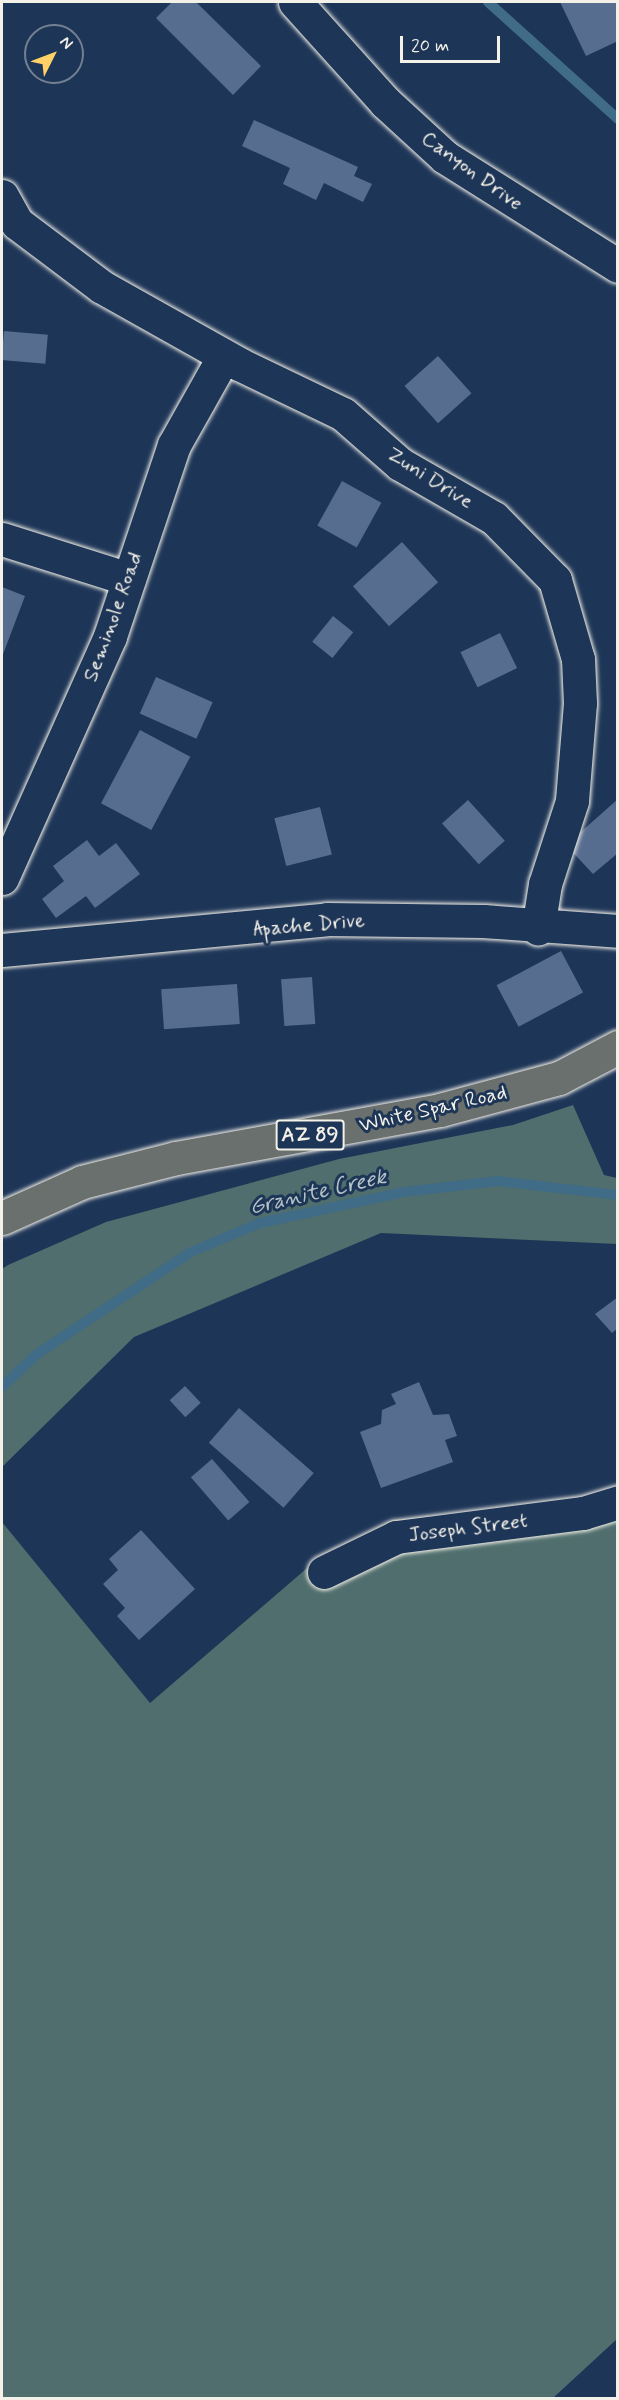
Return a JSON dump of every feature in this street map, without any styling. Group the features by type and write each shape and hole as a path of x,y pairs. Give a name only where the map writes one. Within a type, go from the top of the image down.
{"main road":[{"name":"White Spar Road","path":"2,1218 82,1182 155,1164 440,1110 559,1078 618,1047"}],"street":[{"name":"Canyon Drive","path":"295,2 385,102 445,157 618,266"},
{"name":"Zuni Drive","path":"2,196 17,223 102,287 224,356 343,414 400,464 494,518 555,580 578,659 580,703 572,801 545,884 538,928"},
{"name":"Seminole Road","path":"2,878 110,636 174,445 224,356"},
{"path":"2,539 129,579"},
{"name":"Apache Drive","path":"2,950 327,919 483,921 538,928 618,931"},
{"name":"Joseph Street","path":"324,1572 396,1537 583,1513 618,1502"}],"green space":[{"path":"573,1105 604,1175 617,1178 617,1244 381,1233 134,1337 2,1467 2,1269 8,1265 106,1222 339,1159 513,1125"},
{"path":"617,1488 617,2339 553,2398 2,2398 2,1522 150,1703 313,1563 393,1520 583,1501"}],"building":[{"path":"172,2 196,2 261,66 233,95 156,18"},
{"path":"560,2 618,2 618,41 586,56"},
{"path":"254,120 358,167 354,176 372,184 363,202 324,183 316,200 283,184 290,168 242,146"},
{"path":"4,331 48,335 45,364 2,360"},
{"path":"438,356 471,393 438,423 405,386"},
{"path":"342,481 381,503 357,547 317,526"},
{"path":"402,542 438,582 389,626 353,586"},
{"path":"2,587 25,596 2,657"},
{"path":"333,616 353,632 332,658 312,642"},
{"path":"500,633 517,668 478,687 460,652"},
{"path":"156,677 213,702 196,739 140,714"},
{"path":"140,730 190,757 151,830 101,803"},
{"path":"618,799 618,853 593,874 566,845"},
{"path":"468,800 505,841 479,864 442,823"},
{"path":"320,807 332,855 286,866 274,818"},
{"path":"87,840 99,856 116,843 140,874 95,908 86,896 56,918 42,899 64,881 53,866"},
{"path":"561,951 583,992 519,1027 497,985"},
{"path":"312,977 315,1024 284,1026 281,979"},
{"path":"237,984 240,1024 164,1029 161,989"},
{"path":"618,1297 618,1328 612,1333 595,1314"},
{"path":"419,1382 433,1415 449,1414 457,1436 445,1440 453,1462 381,1488 360,1432 381,1424 382,1410 396,1404 391,1394"},
{"path":"185,1386 201,1403 185,1417 170,1400"},
{"path":"239,1408 314,1473 284,1508 209,1443"},
{"path":"212,1459 249,1502 228,1520 191,1477"},
{"path":"141,1530 195,1589 139,1640 117,1616 125,1608 103,1584 118,1570 109,1559"}],"waterway":[{"path":"488,2 618,119"},
{"name":"Granite Creek","path":"2,1387 37,1354 191,1252 260,1223 404,1192 498,1181 618,1195"}]}
